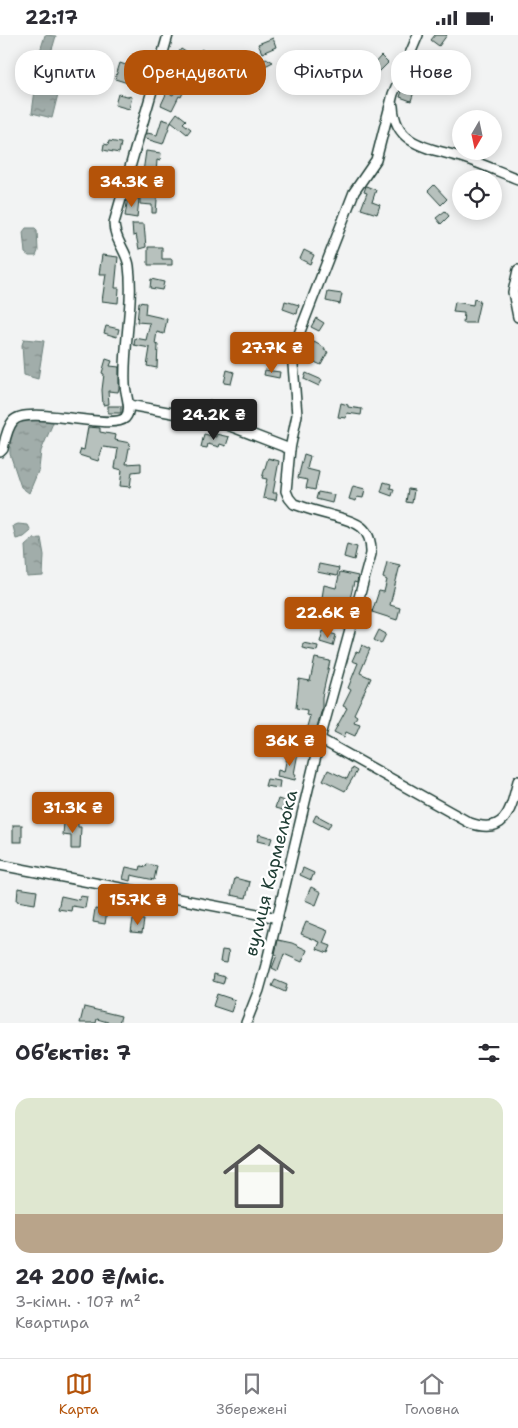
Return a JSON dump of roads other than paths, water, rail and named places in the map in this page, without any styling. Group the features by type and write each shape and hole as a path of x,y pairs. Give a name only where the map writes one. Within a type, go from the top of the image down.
{"street":[{"path":"0,452 3,449 12,422 18,416 40,415 92,420 119,420 125,417 129,405 125,385 130,288 129,264 116,236 114,223 168,35"},
{"name":"вулиця Кармелюка","path":"412,50 418,35"},
{"path":"393,95 394,119 405,137 427,149 462,158 518,179"},
{"name":"вулиця Кармелюка","path":"246,1023 259,990 320,739 370,563 371,544 367,533 356,523 300,507 289,498 286,483 297,415 292,352 354,192 376,160 393,95"},
{"path":"518,270 513,292 518,317"},
{"path":"129,405 217,421 290,449"},
{"path":"320,739 470,823 479,826 495,825 507,816 512,806 518,781"},
{"path":"0,865 278,918"}],"water":[{"path":"45,35 56,36 52,50 41,50"},
{"path":"34,95 58,95 52,118 32,113"},
{"path":"26,228 35,228 37,230 38,251 36,256 29,256 25,253 23,232"},
{"path":"24,339 44,341 38,379 24,375 22,345"},
{"path":"23,416 52,419 53,423 41,451 39,469 29,493 21,487 10,454 10,437 15,423"},
{"path":"18,524 28,525 31,531 24,537 16,539 13,526"},
{"path":"41,538 44,555 43,576 27,577 25,546 33,539"}]}
